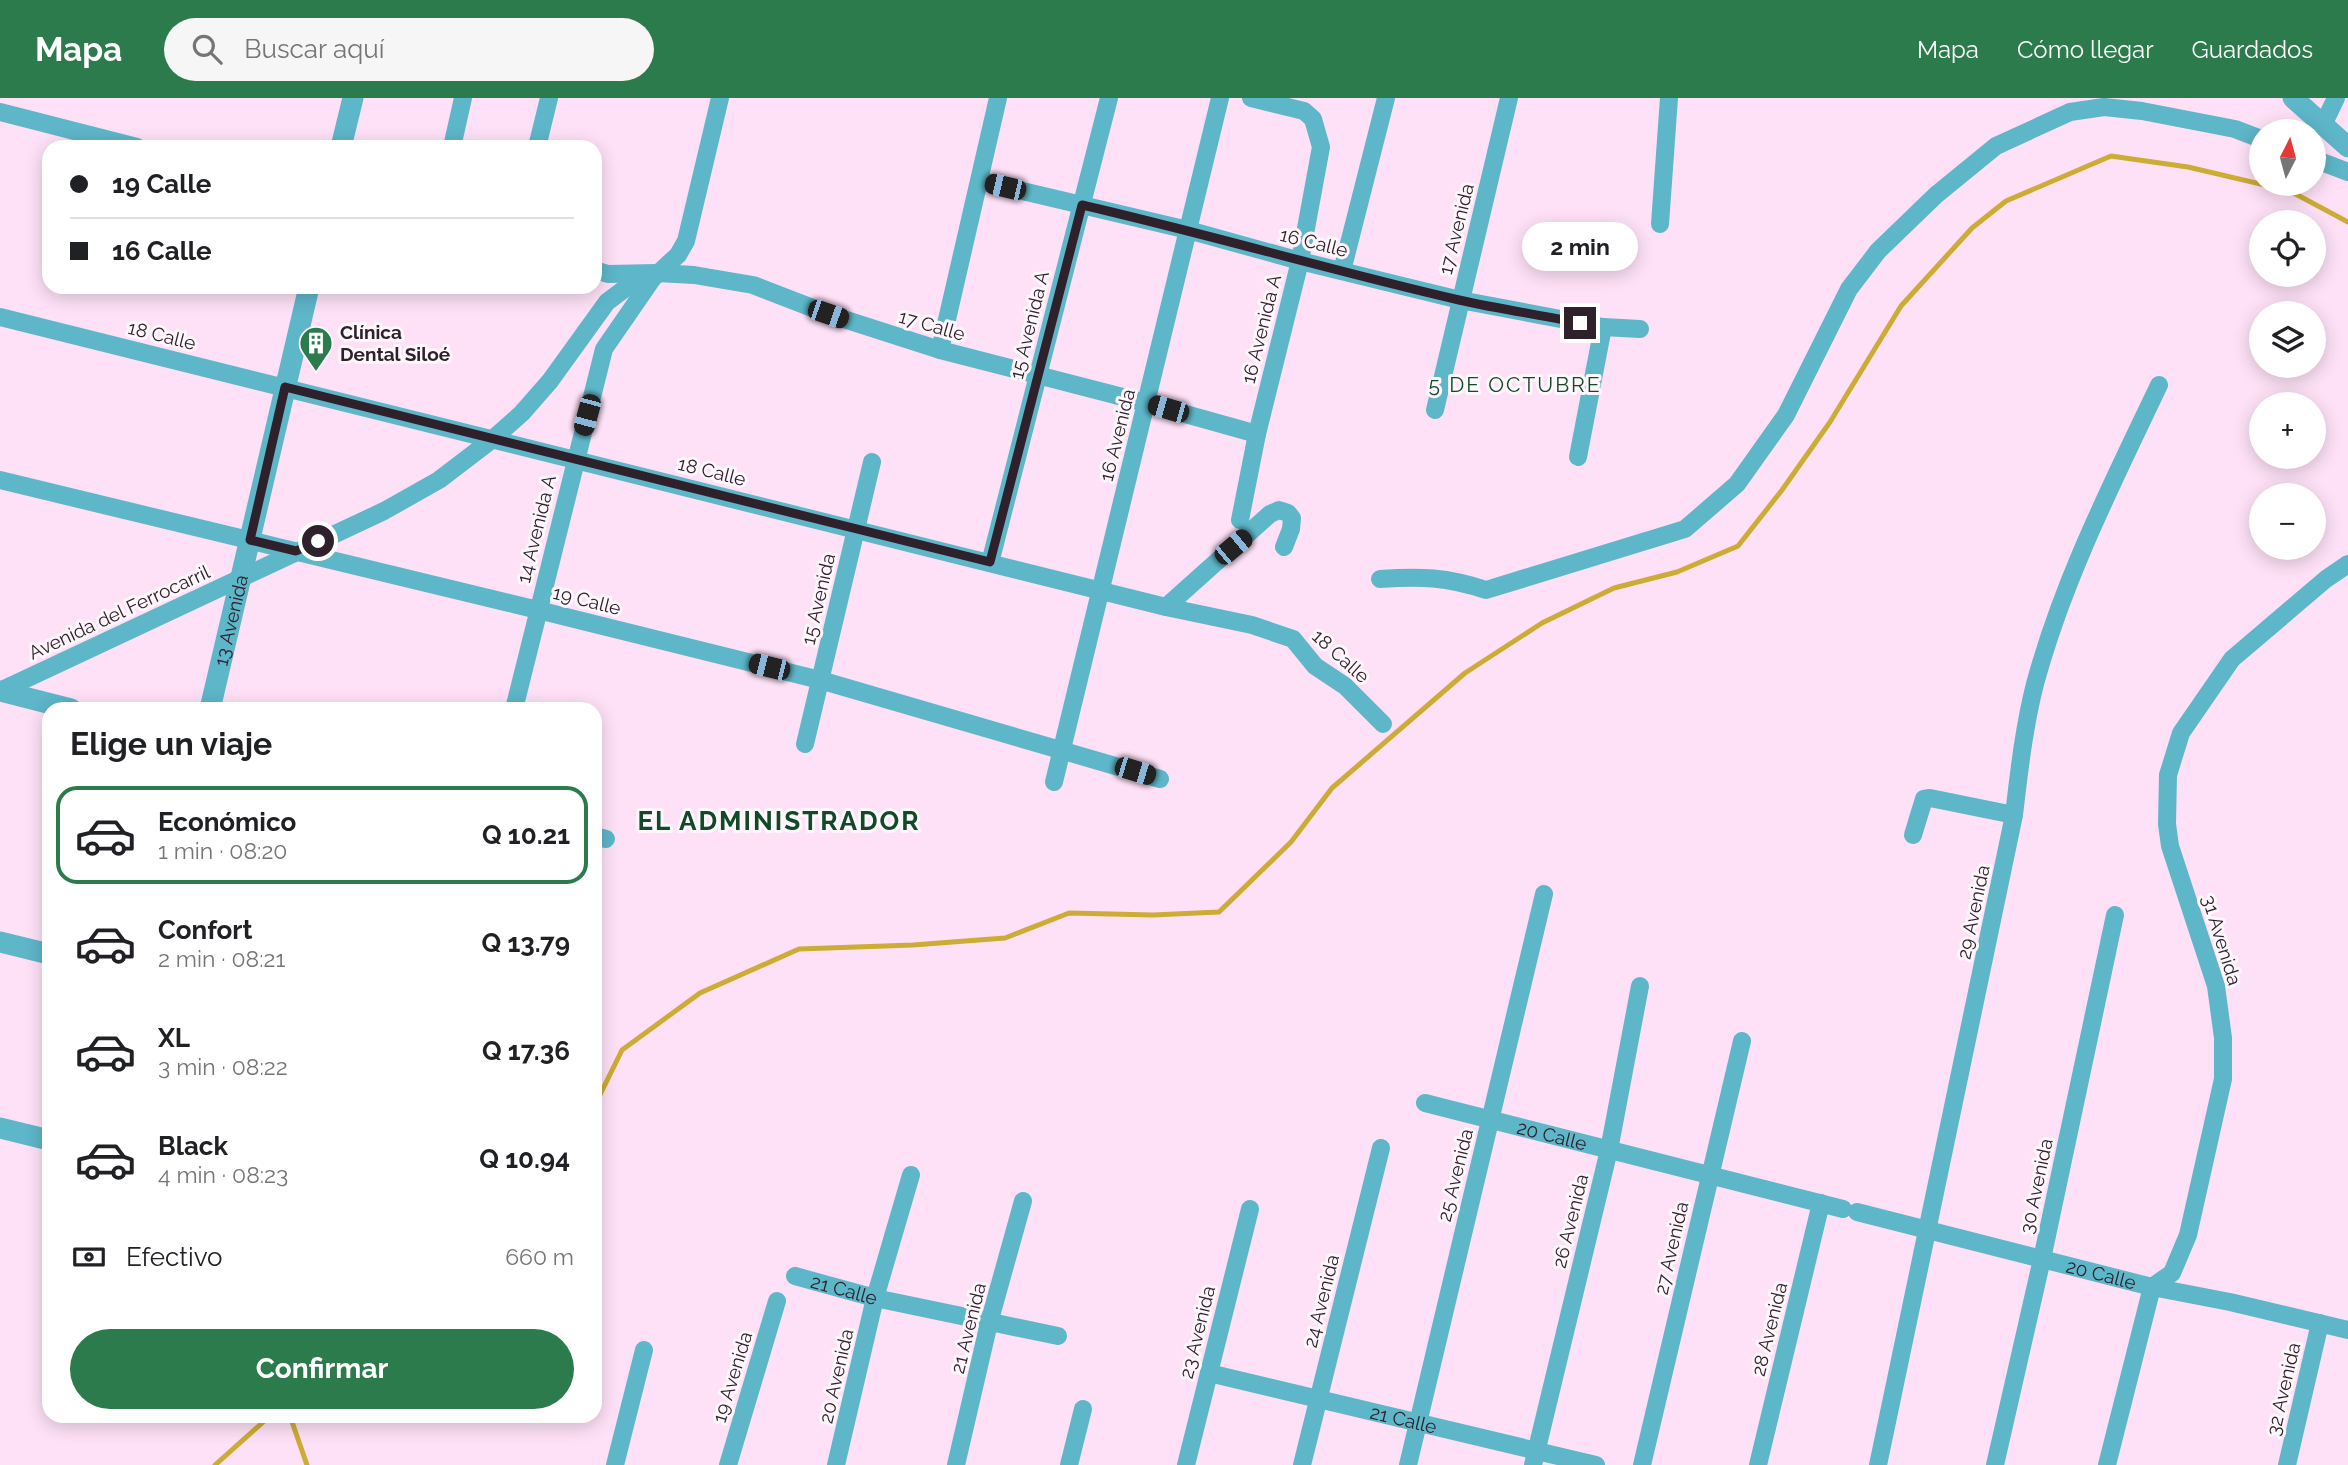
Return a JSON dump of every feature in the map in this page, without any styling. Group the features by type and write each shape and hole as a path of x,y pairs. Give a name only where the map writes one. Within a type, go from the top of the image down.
{"street":[{"path":"343,140 353,98"},
{"path":"454,140 463,98"},
{"path":"539,140 549,98"},
{"name":"14 Avenida A","path":"516,702 604,349 655,275 678,255 686,241 720,98"},
{"path":"940,350 999,98"},
{"name":"15 Avenida A","path":"990,562 1109,98"},
{"name":"16 Avenida","path":"1054,782 1220,98"},
{"name":"16 Avenida A","path":"1240,520 1257,434 1300,261 1321,147 1313,119 1304,111 1251,98"},
{"path":"1342,271 1386,98"},
{"name":"17 Avenida","path":"1435,410 1509,98"},
{"path":"1660,224 1669,98"},
{"path":"2293,98 2316,119"},
{"path":"2326,119 2336,98"},
{"path":"1380,579 1419,576 1457,580 1486,590 1685,529 1737,484 1786,415 1849,289 1878,251 1936,195 1996,146 2070,112 2104,107 2142,111 2235,129 2249,134"},
{"path":"0,112 110,140"},
{"path":"2326,128 2348,147"},
{"path":"2326,164 2348,172"},
{"name":"16 Calle","path":"980,181 1188,230 1300,261 1460,300 1603,327 1640,328"},
{"name":"17 Calle","path":"602,272 694,275 753,285 828,314 940,350 1257,434"},
{"name":"Avenida del Ferrocarril","path":"0,691 384,511 439,480 494,439 522,413 550,382 607,302 626,287 655,275"},
{"name":"13 Avenida","path":"212,702 307,294"},
{"name":"18 Calle","path":"0,317 1100,591 1252,625 1293,639 1315,666 1345,686 1383,724"},
{"path":"1578,457 1603,327"},
{"name":"29 Avenida","path":"1878,1465 2014,816 2022,746 2035,686 2054,622 2105,500 2159,385"},
{"name":"15 Avenida","path":"805,744 872,462"},
{"name":"19 Calle","path":"0,480 820,680 1160,779"},
{"path":"1166,607 1270,514 1279,510 1288,513 1292,518 1292,529 1284,547"},
{"name":"31 Avenida","path":"2152,1287 2172,1273 2188,1235 2223,1079 2216,986 2170,846 2167,824 2168,775 2180,733 2232,659 2326,579 2348,564"},
{"path":"0,691 43,702"},
{"path":"1913,835 1924,799 2014,816"},
{"name":"25 Avenida","path":"1408,1465 1544,894"},
{"name":"30 Avenida","path":"1994,1465 2042,1259 2115,915"},
{"path":"0,942 42,952"},
{"name":"26 Avenida","path":"1534,1458 1609,1150 1640,986"},
{"name":"27 Avenida","path":"1642,1465 1742,1041"},
{"name":"20 Calle","path":"1424,1103 2152,1287 2348,1330"},
{"path":"0,1128 42,1138"},
{"name":"24 Avenida","path":"1302,1465 1381,1148"},
{"name":"20 Avenida","path":"836,1465 875,1298 911,1175"},
{"name":"21 Avenida","path":"956,1465 989,1323 1023,1201"},
{"name":"28 Avenida","path":"1758,1465 1821,1203"},
{"name":"23 Avenida","path":"1186,1465 1250,1209"},
{"name":"21 Calle","path":"795,1276 875,1298 1059,1336"},
{"path":"2107,1465 2152,1287"},
{"name":"19 Avenida","path":"728,1465 777,1301"},
{"name":"32 Avenida","path":"2287,1465 2320,1323"},
{"path":"615,1465 644,1349"},
{"name":"21 Calle","path":"1209,1373 1417,1423 1534,1458 1596,1465"},
{"path":"1069,1465 1083,1409"}],"waterway":[{"path":"602,1091 622,1050 700,993 799,949 1005,938 1069,913 1153,915 1219,912 1291,842 1332,788 1465,673 1542,623 1614,588 1677,572 1738,546 1830,422 1901,306 1972,228 2006,201 2111,156 2188,167 2290,191 2348,222"},
{"path":"215,1465 262,1423"},
{"path":"292,1423 307,1465"}],"place":[{"name":"Clínica Dental Siloé","path":"316,373"}],"district":[{"name":"5 DE OCTUBRE","path":"1515,385"},
{"name":"EL ADMINISTRADOR","path":"779,821"}],"route":[{"path":"318,541 296,551 250,540 285,387 990,562 1082,205 1460,300 1580,323"}]}
